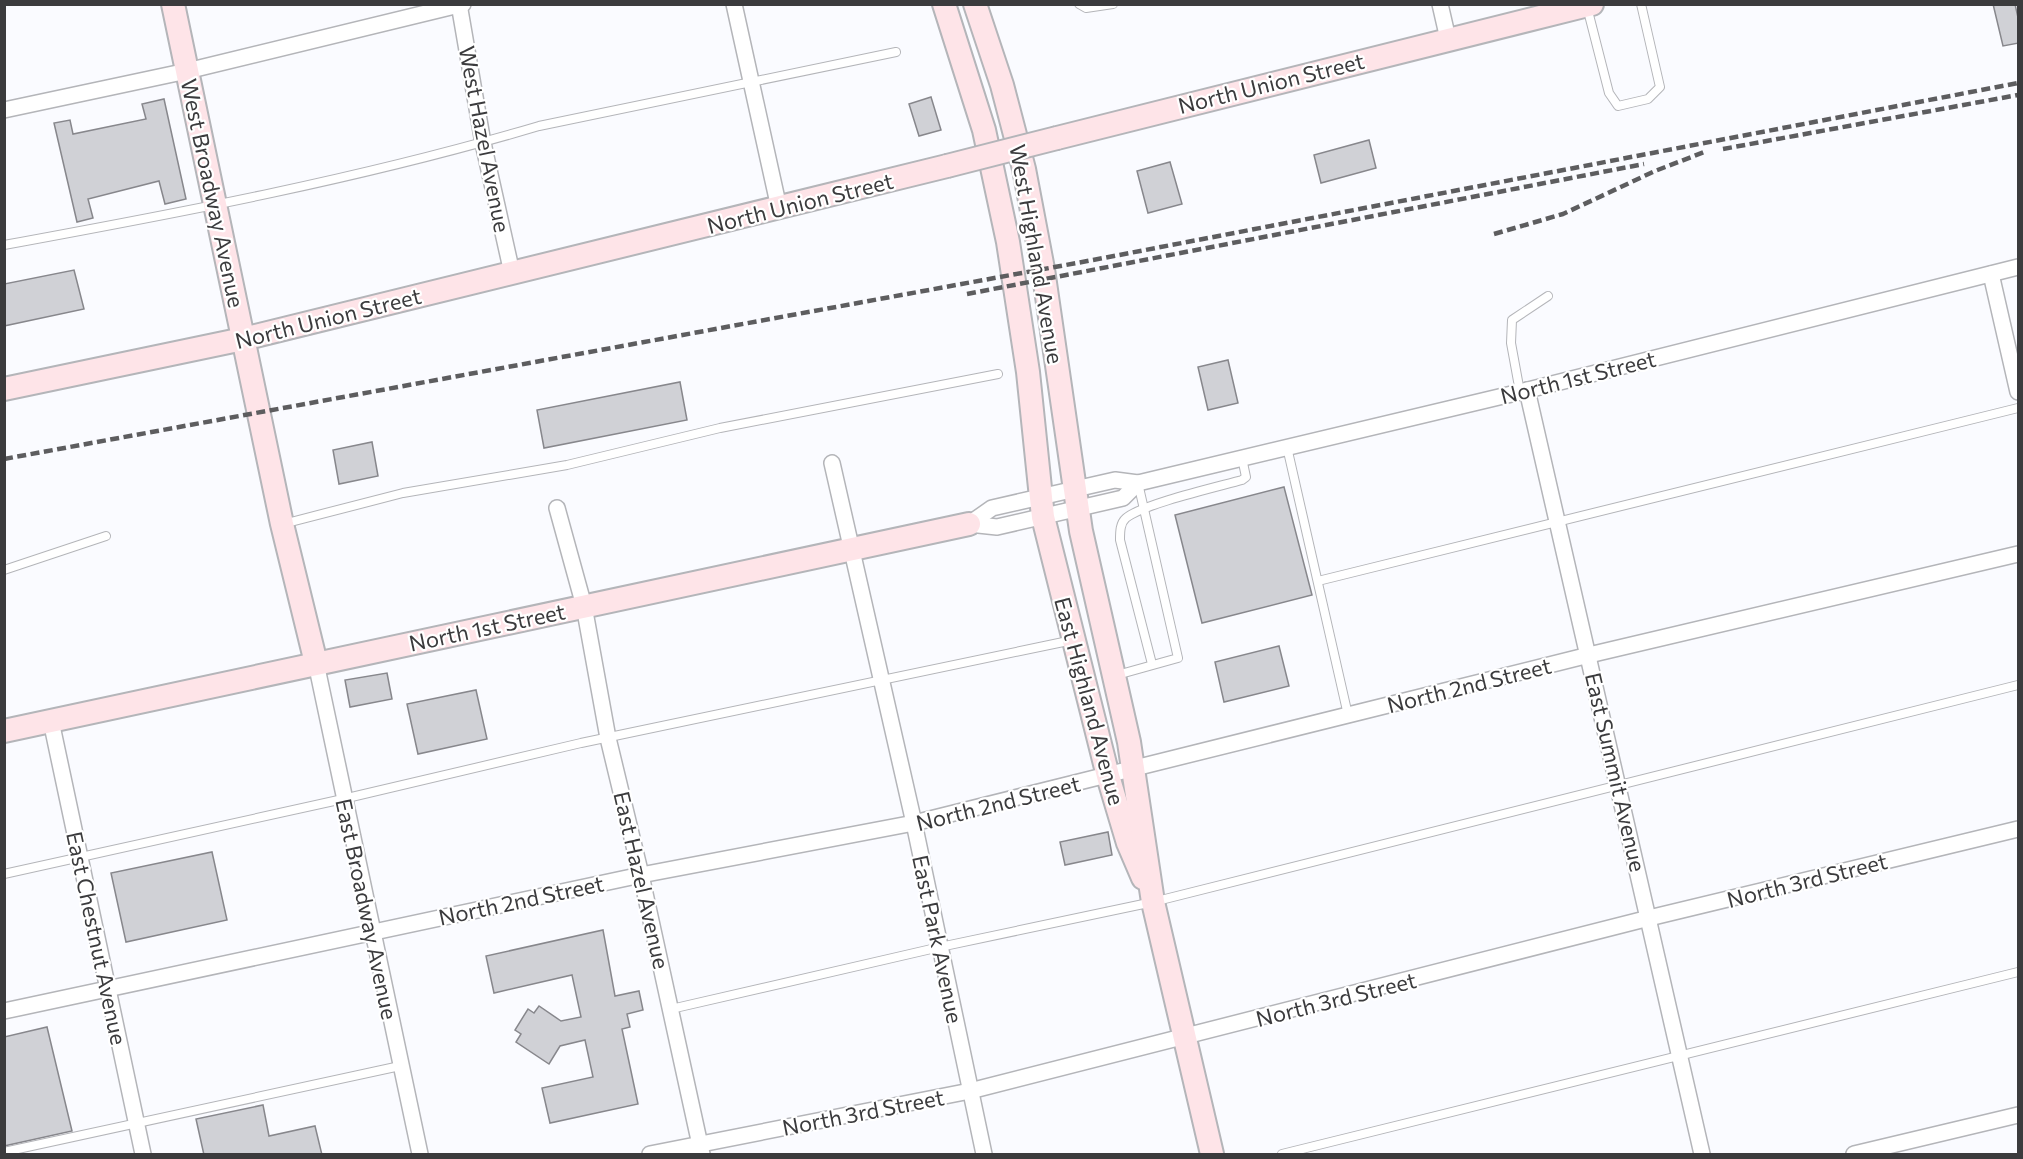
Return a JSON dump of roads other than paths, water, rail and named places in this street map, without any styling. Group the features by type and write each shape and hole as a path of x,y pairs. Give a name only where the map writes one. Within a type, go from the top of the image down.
{"main road":[{"name":"West Broadway Avenue","path":"172,4 282,524 316,663"},
{"name":"West Highland Avenue","path":"944,4 971,84 1001,207 1018,302 1042,507"},
{"name":"West Highland Avenue","path":"975,4 1002,85 1024,169 1043,269 1075,499"},
{"name":"North Union Street","path":"4,389 243,339 779,208 1589,5"},
{"name":"East Highland Avenue","path":"1075,499 1134,770 1153,902 1212,1155"},
{"name":"East Highland Avenue","path":"1042,507 1108,776 1128,843 1153,902"},
{"name":"North 1st Street","path":"4,731 853,547 969,524"}],"street":[{"path":"734,4 779,208"},
{"path":"1440,4 1448,39"},
{"path":"4,110 187,71 461,5"},
{"name":"West Hazel Avenue","path":"461,5 483,142 512,273"},
{"name":"North 1st Street","path":"969,524 992,508 1042,507 1075,499 1123,498 1138,483 1524,391 2019,267"},
{"path":"1991,274 2019,392"},
{"name":"East Summit Avenue","path":"1524,391 1558,521 1702,1155"},
{"name":"East Park Avenue","path":"832,464 853,547 914,823 984,1155"},
{"path":"557,508 584,606"},
{"name":"North 2nd Street","path":"4,1011 641,875 914,823 1589,655 2019,554"},
{"name":"East Hazel Avenue","path":"584,606 608,738 641,875 701,1149"},
{"name":"East Broadway Avenue","path":"316,663 420,1155"},
{"name":"East Chestnut Avenue","path":"51,721 144,1155"},
{"name":"North 3rd Street","path":"650,1155 701,1149 970,1091 1186,1038 1649,918 2019,829"},
{"path":"1854,1155 2019,1115"}],"lane":[{"path":"1079,4 1086,8 1113,4"},
{"path":"1589,5 1609,93 1618,106 1648,99 1660,87 1641,4"},
{"path":"4,245 215,206 483,142 539,126 896,52"},
{"path":"1524,391 1510,343 1512,320 1548,296"},
{"path":"282,524 403,493 567,465 720,428 998,374"},
{"path":"1318,581 2019,408"},
{"path":"1287,447 1348,716"},
{"path":"1152,664 1120,531 1127,517 1242,480 1246,477 1242,458"},
{"path":"1115,675 1178,658 1138,483"},
{"path":"4,570 106,536"},
{"path":"4,873 608,738 1073,640"},
{"path":"671,1009 940,946 1153,902 2019,685"},
{"path":"1282,1155 2019,972"},
{"path":"4,1152 400,1065"}],"railway":[{"path":"4,459 1093,260 2018,83"},
{"path":"1723,149 2018,95"},
{"path":"1494,234 1563,214 1655,171 1707,151"},
{"path":"967,294 1644,164"}]}
